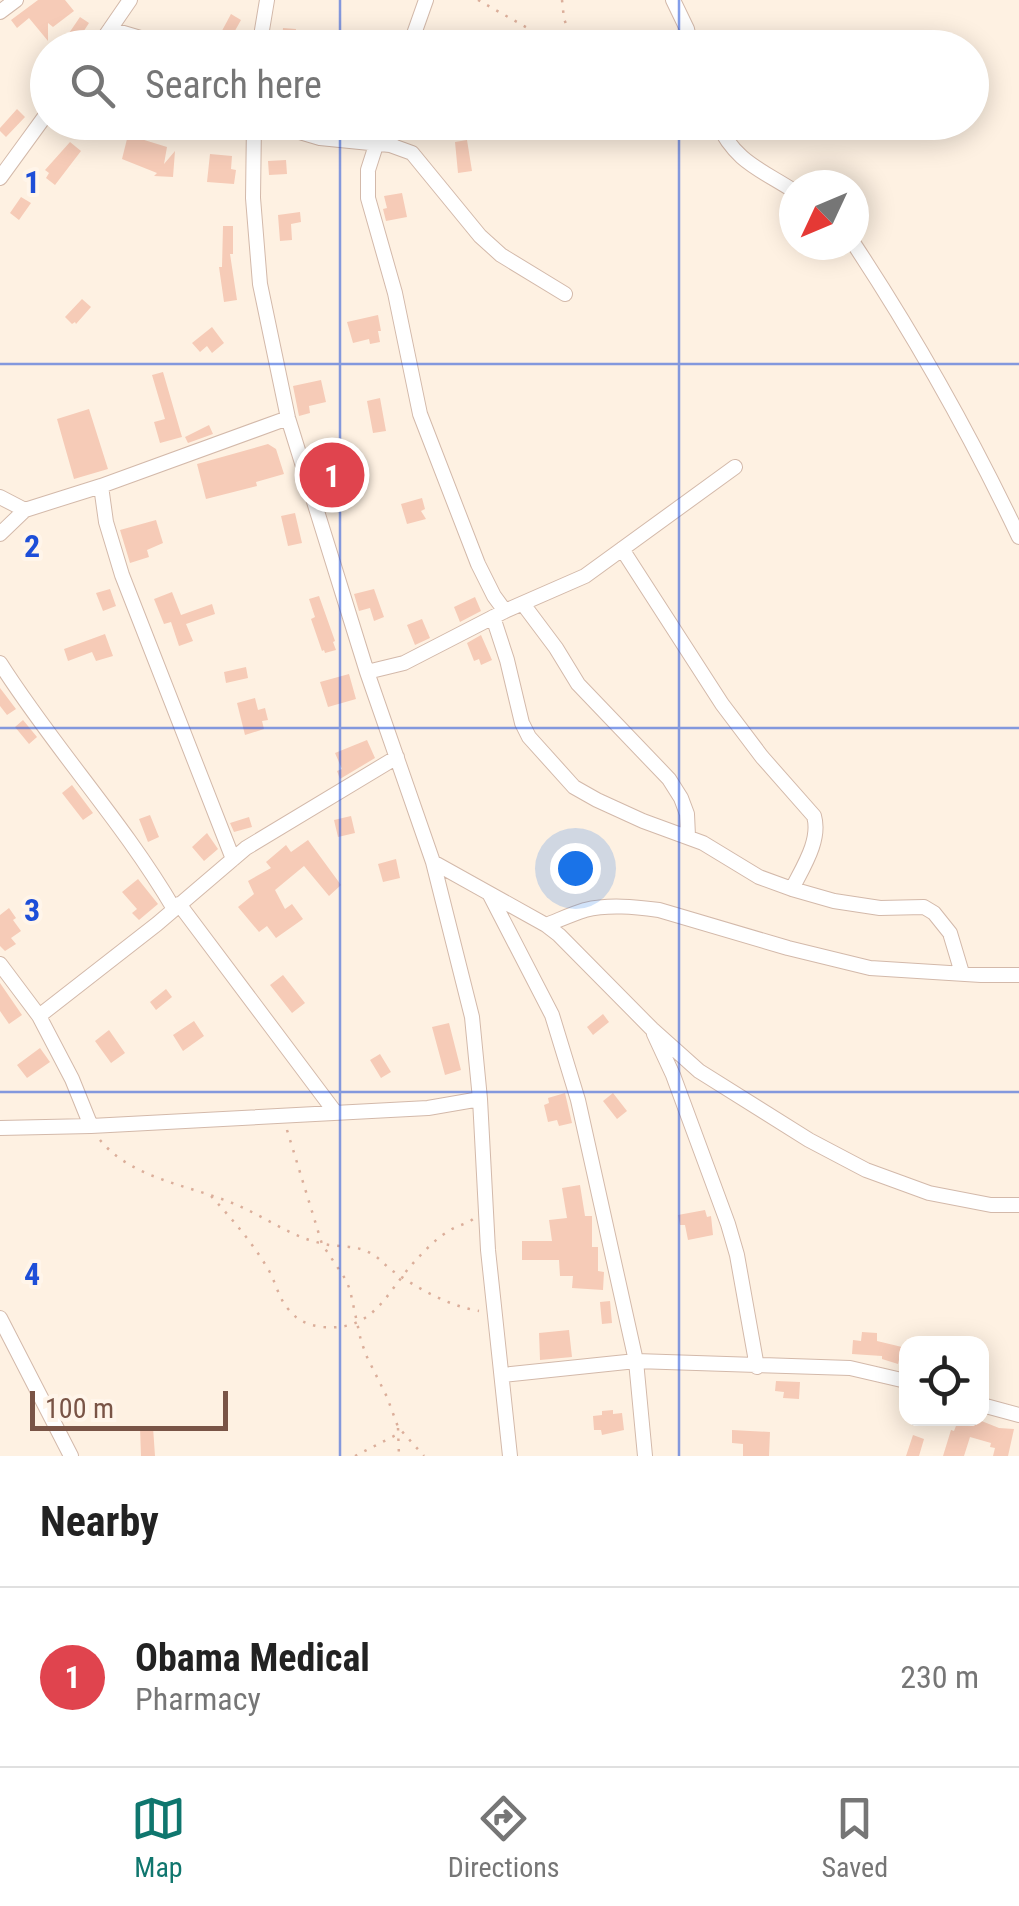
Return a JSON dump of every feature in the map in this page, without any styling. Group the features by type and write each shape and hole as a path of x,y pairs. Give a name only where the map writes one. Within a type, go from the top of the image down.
{"street":[{"path":"0,12 16,0"},
{"path":"113,30 110,29 130,0"},
{"path":"262,30 267,0"},
{"path":"415,30 426,0"},
{"path":"673,0 686,30"},
{"path":"0,178 30,137"},
{"path":"254,140 253,198 260,284 288,418 367,672 433,862 472,1018 510,1456"},
{"path":"338,140 412,153 480,236 501,255 565,294"},
{"path":"385,140 368,170 368,198 395,293 420,414 494,596 506,660 529,737 574,787 662,829 688,836 759,876 834,900 880,908 924,908 941,920 950,934 962,973"},
{"path":"726,140 731,149 779,183"},
{"path":"865,260 958,415 1019,538"},
{"path":"0,534 25,510 288,418"},
{"path":"367,672 404,663 499,614 585,576 735,467"},
{"path":"101,486 106,522 122,575 233,859"},
{"path":"0,497 25,510"},
{"path":"622,549 722,704 814,816 818,828 792,889"},
{"path":"523,604 578,684 669,779 681,798 688,836"},
{"path":"0,662 176,907 335,1112"},
{"path":"40,1016 246,848 397,756"},
{"path":"433,862 546,926 572,946 652,1029 699,1071 808,1140 866,1170 929,1193 991,1205 1019,1205"},
{"path":"490,896 543,995 578,1100 636,1361 645,1456"},
{"path":"546,926 584,910 640,908 870,968 1019,975"},
{"path":"0,964 40,1016 91,1126"},
{"path":"652,1029 728,1224 757,1366"},
{"path":"0,1128 428,1108 480,1099"},
{"path":"0,1318 71,1456"},
{"path":"502,1375 636,1361 850,1368 899,1379"},
{"path":"989,1407 1019,1416"}],"path":[{"path":"478,0 531,30"},
{"path":"562,0 569,30"},
{"path":"282,1115 322,1244 346,1280 367,1357 398,1427 398,1456"},
{"path":"91,1126 122,1161 149,1174 210,1195 322,1244 363,1250 422,1289 475,1312 496,1311"},
{"path":"210,1195 252,1244 281,1300 295,1317 312,1326 330,1328 356,1324 381,1305 416,1260 441,1236 470,1222 485,1202"},
{"path":"398,1427 424,1456"},
{"path":"355,1456 398,1434"}],"building":[{"path":"38,0 65,0 74,11 53,27 48,23 48,30 39,30 29,18 17,28 11,20"},
{"path":"231,14 241,20 235,30 222,30"},
{"path":"80,17 89,23 84,30 71,30"},
{"path":"17,109 25,117 6,137 0,128"},
{"path":"127,140 167,147 164,164 175,151 173,177 154,176 157,173 122,159"},
{"path":"467,140 472,171 458,173 455,142"},
{"path":"70,142 81,151 55,185 46,178 49,173 45,170"},
{"path":"210,154 232,156 234,184 207,182"},
{"path":"286,160 287,174 269,175 268,161"},
{"path":"402,193 407,217 386,221 384,196"},
{"path":"21,197 31,203 19,220 10,213"},
{"path":"300,212 301,222 291,224 292,240 280,241 278,215"},
{"path":"223,226 233,226 230,254 237,300 224,302 219,267"},
{"path":"82,299 91,307 72,324 65,317"},
{"path":"378,315 380,342 370,344 369,339 353,343 347,322"},
{"path":"212,327 224,343 212,353 207,346 200,352 192,343"},
{"path":"163,372 182,437 160,443 154,422 165,419 152,375"},
{"path":"321,380 326,402 309,406 310,413 299,416 293,386"},
{"path":"380,398 386,431 373,433 367,401"},
{"path":"89,409 108,469 74,479 57,419"},
{"path":"209,425 213,434 188,443 185,437"},
{"path":"268,444 276,449 284,474 256,482 257,486 206,499 197,464"},
{"path":"322,459 328,482 320,484 313,462"},
{"path":"422,498 425,509 421,511 426,519 407,524 401,504"},
{"path":"295,513 302,543 288,546 281,516"},
{"path":"156,520 163,543 147,550 149,557 130,563 120,530"},
{"path":"110,589 116,606 103,611 96,593"},
{"path":"374,589 384,617 374,621 370,608 359,611 354,594"},
{"path":"172,592 181,615 212,604 215,614 186,624 193,641 179,646 171,622 164,624 154,599"},
{"path":"319,596 336,650 325,653 311,619 315,617 309,599"},
{"path":"475,597 481,611 460,622 454,607"},
{"path":"422,619 430,638 415,645 407,625"},
{"path":"105,634 113,656 96,661 92,652 68,661 64,649"},
{"path":"481,635 492,660 481,665 479,659 474,661 467,643"},
{"path":"246,667 248,678 226,683 224,672"},
{"path":"349,674 356,699 328,707 320,682"},
{"path":"0,688 16,709 7,715 0,706"},
{"path":"255,698 258,710 265,708 268,720 262,721 264,729 245,735 237,703"},
{"path":"23,720 37,737 29,744 15,727"},
{"path":"367,740 375,758 340,779 337,771 342,769 335,753"},
{"path":"72,785 93,813 83,820 62,793"},
{"path":"150,815 159,837 148,842 139,819"},
{"path":"351,816 355,833 338,837 334,820"},
{"path":"249,817 252,827 234,832 230,823"},
{"path":"207,833 218,849 204,861 192,847"},
{"path":"308,840 341,885 329,896 304,866 275,890 285,909 292,904 303,919 276,938 267,926 259,932 238,907 254,894 248,881 271,868 266,862 286,845 291,852"},
{"path":"396,859 400,878 383,882 378,864"},
{"path":"138,879 158,904 139,920 132,913 137,909 122,892"},
{"path":"9,908 21,931 11,938 16,944 5,951 0,946 0,915"},
{"path":"283,975 305,1003 292,1013 270,985"},
{"path":"0,983 22,1015 9,1024 0,1011"},
{"path":"166,989 172,997 156,1010 150,1002"},
{"path":"603,1014 609,1022 593,1035 587,1027"},
{"path":"194,1021 204,1036 183,1051 173,1035"},
{"path":"449,1023 461,1070 445,1075 432,1027"},
{"path":"109,1030 125,1053 111,1063 95,1041"},
{"path":"40,1048 50,1062 27,1078 17,1065"},
{"path":"380,1054 391,1072 381,1078 370,1060"},
{"path":"565,1093 572,1123 559,1126 557,1120 548,1122 544,1105 549,1103 548,1098"},
{"path":"613,1093 627,1111 617,1119 603,1101"},
{"path":"580,1185 585,1216 592,1216 592,1247 598,1247 598,1271 604,1272 603,1290 572,1288 573,1276 560,1276 559,1260 522,1260 522,1241 552,1241 549,1220 567,1218 562,1188"},
{"path":"705,1210 707,1217 711,1216 713,1235 688,1240 678,1215"},
{"path":"610,1301 612,1323 602,1324 600,1302"},
{"path":"569,1330 572,1357 540,1360 539,1333"},
{"path":"862,1332 877,1333 877,1341 899,1346 898,1364 882,1356 852,1354 853,1340 861,1341"},
{"path":"776,1381 800,1382 799,1399 783,1398 784,1392 775,1391"},
{"path":"613,1410 613,1414 622,1413 624,1430 602,1435 601,1430 594,1430 593,1416"},
{"path":"989,1424 1014,1429 1008,1456 993,1456 995,1448 990,1447 991,1443 970,1437 964,1456 943,1456 951,1430 956,1426"},
{"path":"140,1427 153,1427 155,1456 141,1456"},
{"path":"732,1430 770,1432 769,1456 743,1456 743,1444 732,1443"},
{"path":"913,1435 924,1439 919,1456 906,1456"}],"place":[{"name":"Obama Medical","path":"332,475"}]}
